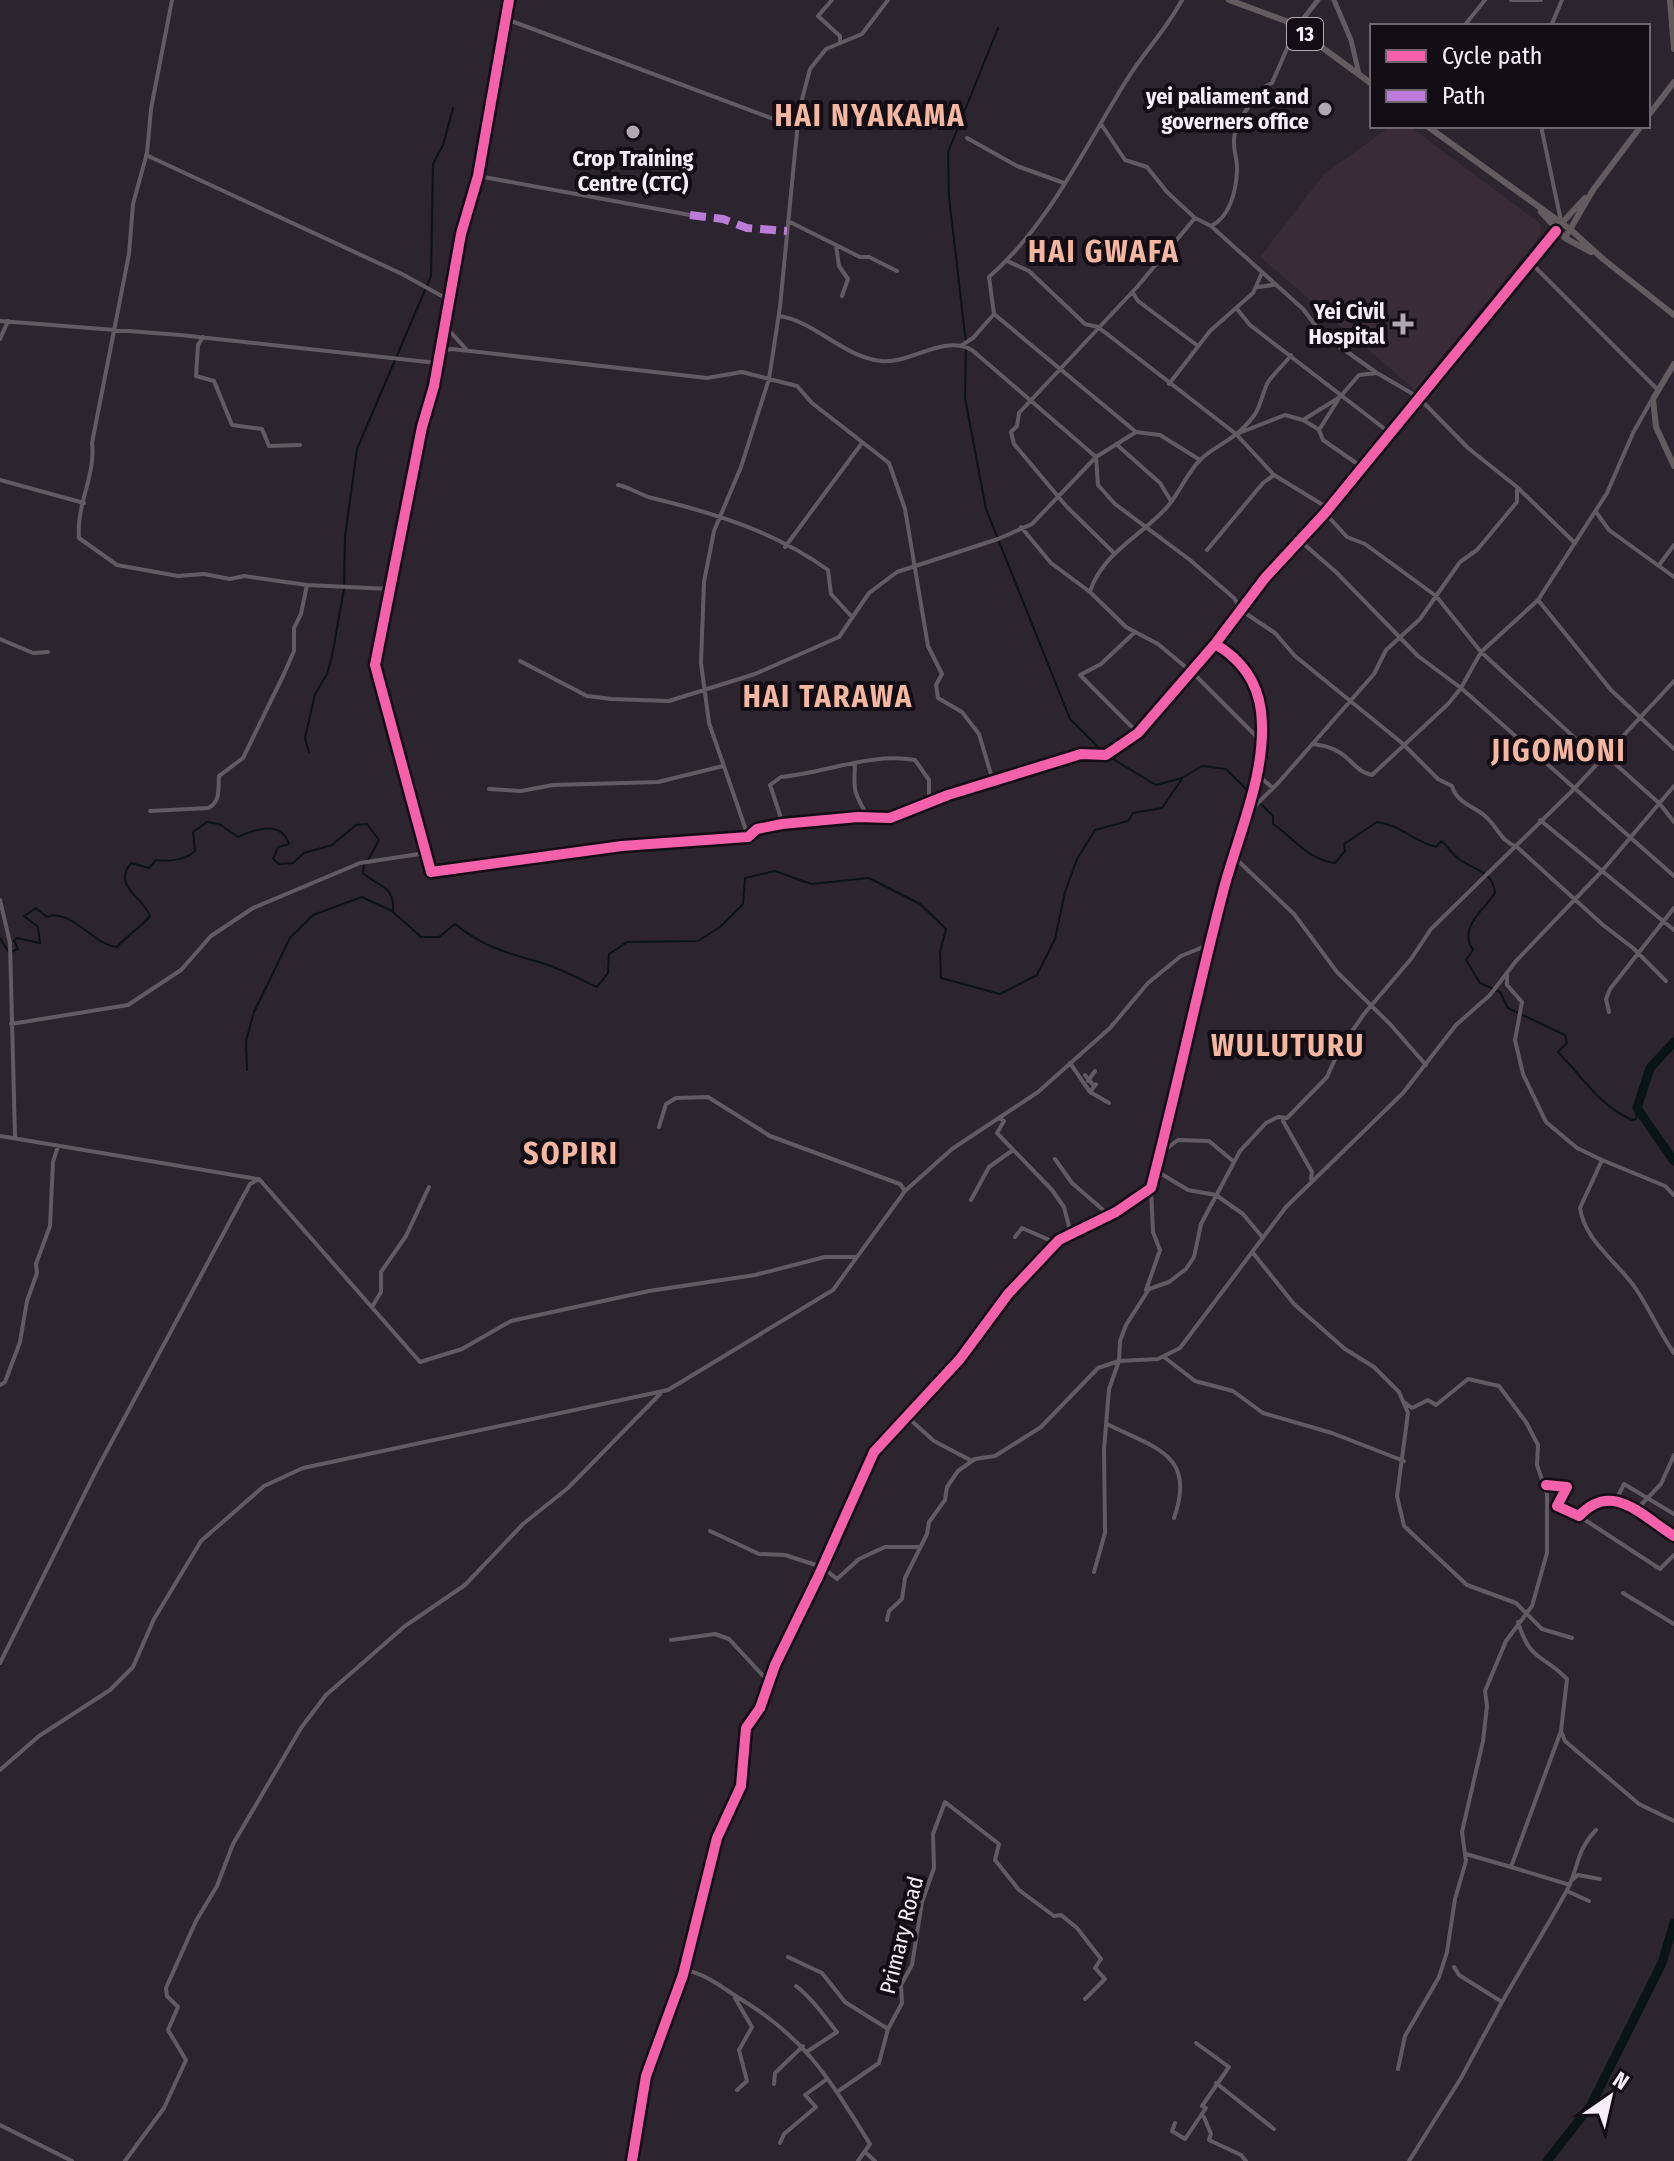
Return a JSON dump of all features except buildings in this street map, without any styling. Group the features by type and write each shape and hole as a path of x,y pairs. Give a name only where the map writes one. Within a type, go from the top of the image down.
{"main road":[{"name":"13","path":"1229,0 1296,28 1370,82"},
{"path":"1670,0 1674,49"},
{"path":"1650,113 1674,82"},
{"path":"1430,128 1571,230 1674,315"},
{"path":"1565,238 1593,190 1636,128"},
{"path":"1556,231 1593,190"},
{"path":"1535,205 1556,231 1598,255"},
{"path":"1674,364 1653,399 1661,441 1674,466"}],"street":[{"path":"172,0 153,96 146,155 133,204 129,254 92,443 79,538 117,565 178,576 204,574 233,579 244,576 307,585 390,589"},
{"path":"509,0 478,176 468,204 375,665 431,872 622,846 748,837 757,829 783,824 890,818 1081,754 1106,755 1138,733 1191,672 1556,231"},
{"path":"832,0 818,16 840,36 840,43"},
{"path":"748,837 712,737 704,692 700,615 719,515 741,467 769,379 779,316 798,128 810,69 826,49 862,34 888,0"},
{"path":"1182,0 1161,35 1132,72 1039,224 989,277 994,314 1136,432 1160,435 1200,460"},
{"path":"1254,9 1259,0"},
{"path":"1211,226 1219,222 1232,198 1237,169 1233,151 1239,123 1263,87 1272,83 1296,28 1318,0"},
{"path":"1334,0 1351,40 1359,74"},
{"path":"1466,24 1485,0"},
{"path":"1511,0 1541,0"},
{"path":"1552,24 1562,0"},
{"path":"506,19 798,128"},
{"path":"1101,124 1125,160 1147,167 1195,218 1211,226 1303,309 1322,334 1377,373 1418,397 1468,448 1517,487 1575,543"},
{"path":"1541,128 1561,223"},
{"path":"967,138 1017,166 1064,183"},
{"path":"146,155 402,274 449,300"},
{"path":"478,176 690,215"},
{"path":"1113,552 1014,444 1011,432 1017,426 1019,413 1132,292 1195,218"},
{"path":"788,221 897,271"},
{"path":"1547,242 1565,238"},
{"path":"836,245 839,266 848,279 842,296"},
{"path":"1007,261 1029,271 1085,324 1098,327 1236,434 1274,475 1326,510 1347,537 1365,544 1436,596 1481,652 1599,760"},
{"path":"1529,261 1658,390"},
{"path":"1169,384 1198,346 1258,287 1260,272"},
{"path":"1258,287 1273,285"},
{"path":"1132,292 1152,313 1175,326 1198,346"},
{"path":"1237,309 1250,325 1390,433"},
{"path":"779,316 804,324 875,360 893,362 939,346 962,345 973,338 994,314"},
{"path":"0,321 203,337 437,363"},
{"path":"0,339 8,321"},
{"path":"444,325 469,351"},
{"path":"203,337 198,345 196,376 214,381 232,425 262,429 269,446 300,445"},
{"path":"962,345 1096,457 1098,485 1115,504 1147,526 1234,598 1242,611 1275,633 1295,656 1402,743 1438,779 1445,780 1472,809 1493,824 1507,843 1517,847 1576,898 1666,981"},
{"path":"440,351 469,351 707,378 732,372 802,389 862,443 880,454 896,477 916,566 918,597 928,646 942,674 936,685 938,698 962,712 979,734 993,781"},
{"path":"1090,592 1097,572 1113,552 1147,526 1171,501 1200,460 1236,434 1261,407 1268,383 1279,374 1291,355"},
{"path":"1319,430 1340,397 1359,375 1377,373"},
{"path":"1303,420 1340,397"},
{"path":"1312,744 1342,751 1365,774 1372,775 1461,688 1481,652 1538,600 1596,512 1653,399"},
{"path":"1236,434 1285,415 1303,420 1319,430 1323,440 1362,467"},
{"path":"520,661 565,686 598,698 669,701 704,692 778,665 839,637 880,583 916,566 998,539 1020,526 1032,524 1057,494 1064,492 1096,457 1136,432"},
{"path":"785,547 862,443"},
{"path":"1116,444 1160,483 1171,501"},
{"path":"1207,550 1263,483 1274,475"},
{"path":"0,480 84,503"},
{"path":"618,485 719,515 828,570 831,594 852,617"},
{"path":"1248,813 1259,805 1374,674 1386,650 1403,637 1460,562 1477,550 1517,502 1517,487"},
{"path":"1596,512 1609,530 1674,577"},
{"path":"1020,526 1051,563 1135,632 1158,644 1261,741"},
{"path":"1298,539 1403,637 1418,656 1461,688 1674,876"},
{"path":"1660,564 1674,545"},
{"path":"150,811 208,808 214,804 220,792 219,776 243,758 294,651 294,628 301,614 307,585"},
{"path":"1538,600 1638,719 1674,749"},
{"path":"1135,632 1101,664 1080,675 1138,733"},
{"path":"0,639 33,653 48,652"},
{"path":"1094,1572 1105,1533 1109,1389 1119,1361 1120,1341 1145,1294 1160,1250 1153,1232 1151,1188 1209,944 1248,813 1261,741 1261,709 1246,667 1215,644"},
{"path":"1283,1121 1327,1077 1339,1050 1431,929 1573,790 1603,753 1674,681"},
{"path":"1669,685 1674,690"},
{"path":"1603,753 1660,804 1674,822"},
{"path":"783,824 770,785 781,777 855,763 905,757 915,760 929,780 929,803"},
{"path":"855,763 853,784 857,802 868,817"},
{"path":"489,789 521,791 553,785 658,782 723,766"},
{"path":"1255,773 1273,788"},
{"path":"887,1620 889,1611 902,1599 905,1578 929,1522 945,1500 950,1481 972,1461 995,1456 1041,1427 1090,1373 1119,1361 1164,1357 1180,1348 1311,1180 1350,1147 1426,1065 1456,1025 1492,993 1674,786"},
{"path":"1540,820 1674,930"},
{"path":"11,1024 128,1005 181,970 211,936 253,908 361,863 426,853"},
{"path":"1233,856 1294,914 1337,972 1426,1065"},
{"path":"0,900 10,943 15,1137"},
{"path":"1609,1012 1607,994 1674,908"},
{"path":"125,2161 164,2108 186,2060 168,2030 178,2007 167,1996 166,1988 196,1921 217,1886 233,1844 301,1728 343,1678 405,1626 465,1585 523,1524 568,1488 661,1392 833,1290 905,1191 952,1149 1038,1092 1110,1028 1148,983 1181,956 1209,944"},
{"path":"1507,973 1507,985 1522,1002 1515,1040 1523,1074 1546,1122 1577,1148 1665,1186 1674,1195"},
{"path":"1070,1063 1090,1092 1109,1103"},
{"path":"1088,1081 1095,1071"},
{"path":"1085,1075 1095,1085 1090,1092"},
{"path":"659,1127 666,1104 676,1098 708,1097 770,1136 900,1184 905,1191"},
{"path":"1145,1294 1186,1269 1194,1257 1201,1224 1233,1161 1266,1123 1278,1117 1283,1121 1312,1172 1311,1180"},
{"path":"999,1118 1004,1121 997,1133 1042,1178 1064,1207 1071,1234"},
{"path":"0,1136 259,1179 420,1362 462,1349 511,1321 649,1291 755,1275 825,1257 857,1257"},
{"path":"1160,1153 1178,1140 1209,1141 1233,1161"},
{"path":"0,1385 5,1382 20,1342 27,1301 37,1273 36,1264 49,1231 53,1162 58,1146"},
{"path":"971,1200 989,1167 1013,1150"},
{"path":"1055,1159 1072,1183 1109,1215"},
{"path":"1602,1160 1580,1208 1581,1215 1598,1247 1634,1286 1674,1353"},
{"path":"1155,1170 1188,1190 1216,1195 1243,1214 1263,1238"},
{"path":"0,1663 97,1469 250,1184 259,1179"},
{"path":"372,1307 381,1292 381,1272 406,1236 429,1187"},
{"path":"632,2161 646,2076 684,1970 717,1838 741,1786 743,1739 760,1708 768,1681 874,1452 960,1359 1008,1294 1056,1243 1151,1188"},
{"path":"1015,1237 1022,1228 1056,1243"},
{"path":"1253,1253 1294,1304 1345,1349 1384,1376 1412,1408 1428,1400 1436,1405 1441,1403 1449,1392 1468,1379 1499,1386 1533,1433 1537,1465 1546,1485 1547,1553 1527,1613 1518,1622 1485,1691 1487,1706 1483,1741 1462,1832 1466,1854 1443,1965 1405,2036 1398,2069"},
{"path":"1164,1357 1195,1381 1233,1391 1263,1413 1332,1433 1404,1461"},
{"path":"0,1770 39,1736 110,1690 133,1667 154,1619 201,1541 278,1477 339,1459 661,1392"},
{"path":"1404,1402 1408,1413 1397,1496 1404,1526 1467,1585 1516,1603 1542,1629 1572,1638"},
{"path":"905,1415 934,1441 954,1448 972,1461"},
{"path":"1107,1424 1148,1443 1176,1468 1183,1478 1182,1496 1174,1518"},
{"path":"1637,1509 1661,1484 1674,1455"},
{"path":"1615,1502 1624,1484 1674,1514"},
{"path":"1546,1485 1567,1487 1557,1506 1579,1516 1660,1569 1674,1555"},
{"path":"1579,1516 1596,1500 1615,1502 1637,1509 1674,1536"},
{"path":"1643,1505 1645,1516"},
{"path":"710,1531 759,1554 785,1555 822,1567 837,1579 859,1559 885,1547 920,1547"},
{"path":"1623,1593 1674,1624"},
{"path":"1511,1867 1560,1733 1567,1679 1536,1658 1524,1640 1518,1622"},
{"path":"671,1640 715,1634 729,1639 768,1681"},
{"path":"1560,1733 1595,1769 1639,1804 1674,1821"},
{"name":"Primary Road","path":"888,2029 902,2003 901,1985 915,1953 922,1902 934,1868 933,1834 945,1802 999,1844 995,1860 1019,1890 1056,1918 1061,1915 1067,1919 1101,1959 1095,1968 1105,1979 1085,1999"},
{"path":"1571,1883 1576,1858 1596,1830"},
{"path":"1466,1854 1571,1883"},
{"path":"1409,2161 1461,2078 1571,1883 1578,1875 1600,1879"},
{"path":"1567,1891 1589,1901"},
{"path":"788,1957 822,1973 845,2002 888,2029 879,2063 837,2092"},
{"path":"1454,1967 1459,1975 1502,2002"},
{"path":"684,1970 711,1979 771,2017 803,2046 870,2144 870,2158 858,2161"},
{"path":"796,1986 810,1997 815,2008 837,2032 807,2051"},
{"path":"732,1993 752,2027 739,2050 747,2081 737,2090"},
{"path":"1175,2123 1172,2131 1185,2139 1203,2114 1206,2108 1202,2106 1216,2083 1229,2067 1196,2043"},
{"path":"774,2084 775,2073 803,2046"},
{"path":"780,2143 784,2134 816,2107 805,2095 827,2079"},
{"path":"1216,2083 1274,2129"},
{"path":"1203,2114 1211,2134 1209,2140 1241,2155 1246,2161"},
{"path":"0,2125 72,2161"}],"shaded area":[{"name":"Yei Civil Hospital","path":"1388,128 1412,128 1540,223 1541,235 1415,390 1260,257 1324,174"}],"waterway":[{"path":"998,28 948,152 949,197 966,343 965,398 986,509 1070,719 1103,752"},
{"path":"309,752 305,738 315,694 327,674 332,656 344,589 345,537 357,449 431,276 433,164 443,145 453,108"},
{"path":"1108,756 1156,785 1182,778 1202,766 1226,769 1273,816 1273,824 1309,853 1325,861 1335,863 1345,851 1344,844 1377,822 1393,826 1436,847 1441,841 1459,859 1487,875 1495,893 1470,926 1469,942 1473,950 1466,960 1480,983 1500,992 1508,1008 1565,1035 1567,1043 1558,1052 1609,1106 1632,1120 1636,1119 1637,1108"},
{"path":"247,1070 246,1041 254,1012 290,938 313,915 362,897 392,911 421,937 439,937 455,924 488,945 552,966 597,987 608,973 609,954 627,942 698,941 720,927 743,904 745,878 775,871 811,884 869,878 920,904 946,929 940,952 941,978 1000,994 1037,975 1055,939 1065,892 1077,859 1095,830 1128,821 1133,813 1162,808 1182,779"},
{"path":"0,938 9,953 18,949 14,941 17,938 40,943 38,927 24,916 36,908 47,917 56,916 74,922 99,940 117,947 150,916 127,885 126,871 131,863 149,868 156,860 187,856 195,851 193,832 207,822 219,824 238,837 267,828 280,832 289,844 278,847 273,859 279,864 293,863 304,853 332,845 356,825 367,824 379,840 368,860"},
{"path":"364,865 363,873 388,891 393,910"},
{"path":"1674,1042 1650,1068 1637,1108 1674,1161"},
{"path":"1547,2161 1591,2105 1662,1963 1674,1923"}],"marked path":[{"path":"690,215 723,219 747,228 787,231"}],"cycle path":[{"path":"509,0 478,176 461,234 434,386 422,427 375,665 431,872 622,846 748,837 757,829 782,824 858,817 890,818 948,795 1081,754 1106,755 1138,733 1215,644 1265,578 1325,513 1556,231"},
{"path":"632,2161 646,2076 683,1975 717,1838 741,1786 746,1728 760,1708 775,1665 874,1452 960,1359 1008,1294 1059,1240 1116,1212 1151,1188 1214,925 1251,801 1260,756 1261,711 1252,680 1233,656 1215,644"},
{"path":"1546,1485 1567,1487 1557,1506 1579,1516 1591,1506 1603,1501 1615,1501 1639,1511 1674,1536"}],"place":[{"name":"yei paliament and governers office","path":"1325,109"},
{"name":"Crop Training Centre (CTC)","path":"633,132"},
{"name":"Yei Civil Hospital","path":"1403,324"}],"district":[{"name":"HAI NYAKAMA","path":"870,116"},
{"name":"HAI GWAFA","path":"1104,252"},
{"name":"HAI TARAWA","path":"828,697"},
{"name":"JIGOMONI","path":"1559,751"},
{"name":"WULUTURU","path":"1288,1046"},
{"name":"SOPIRI","path":"571,1154"}]}
